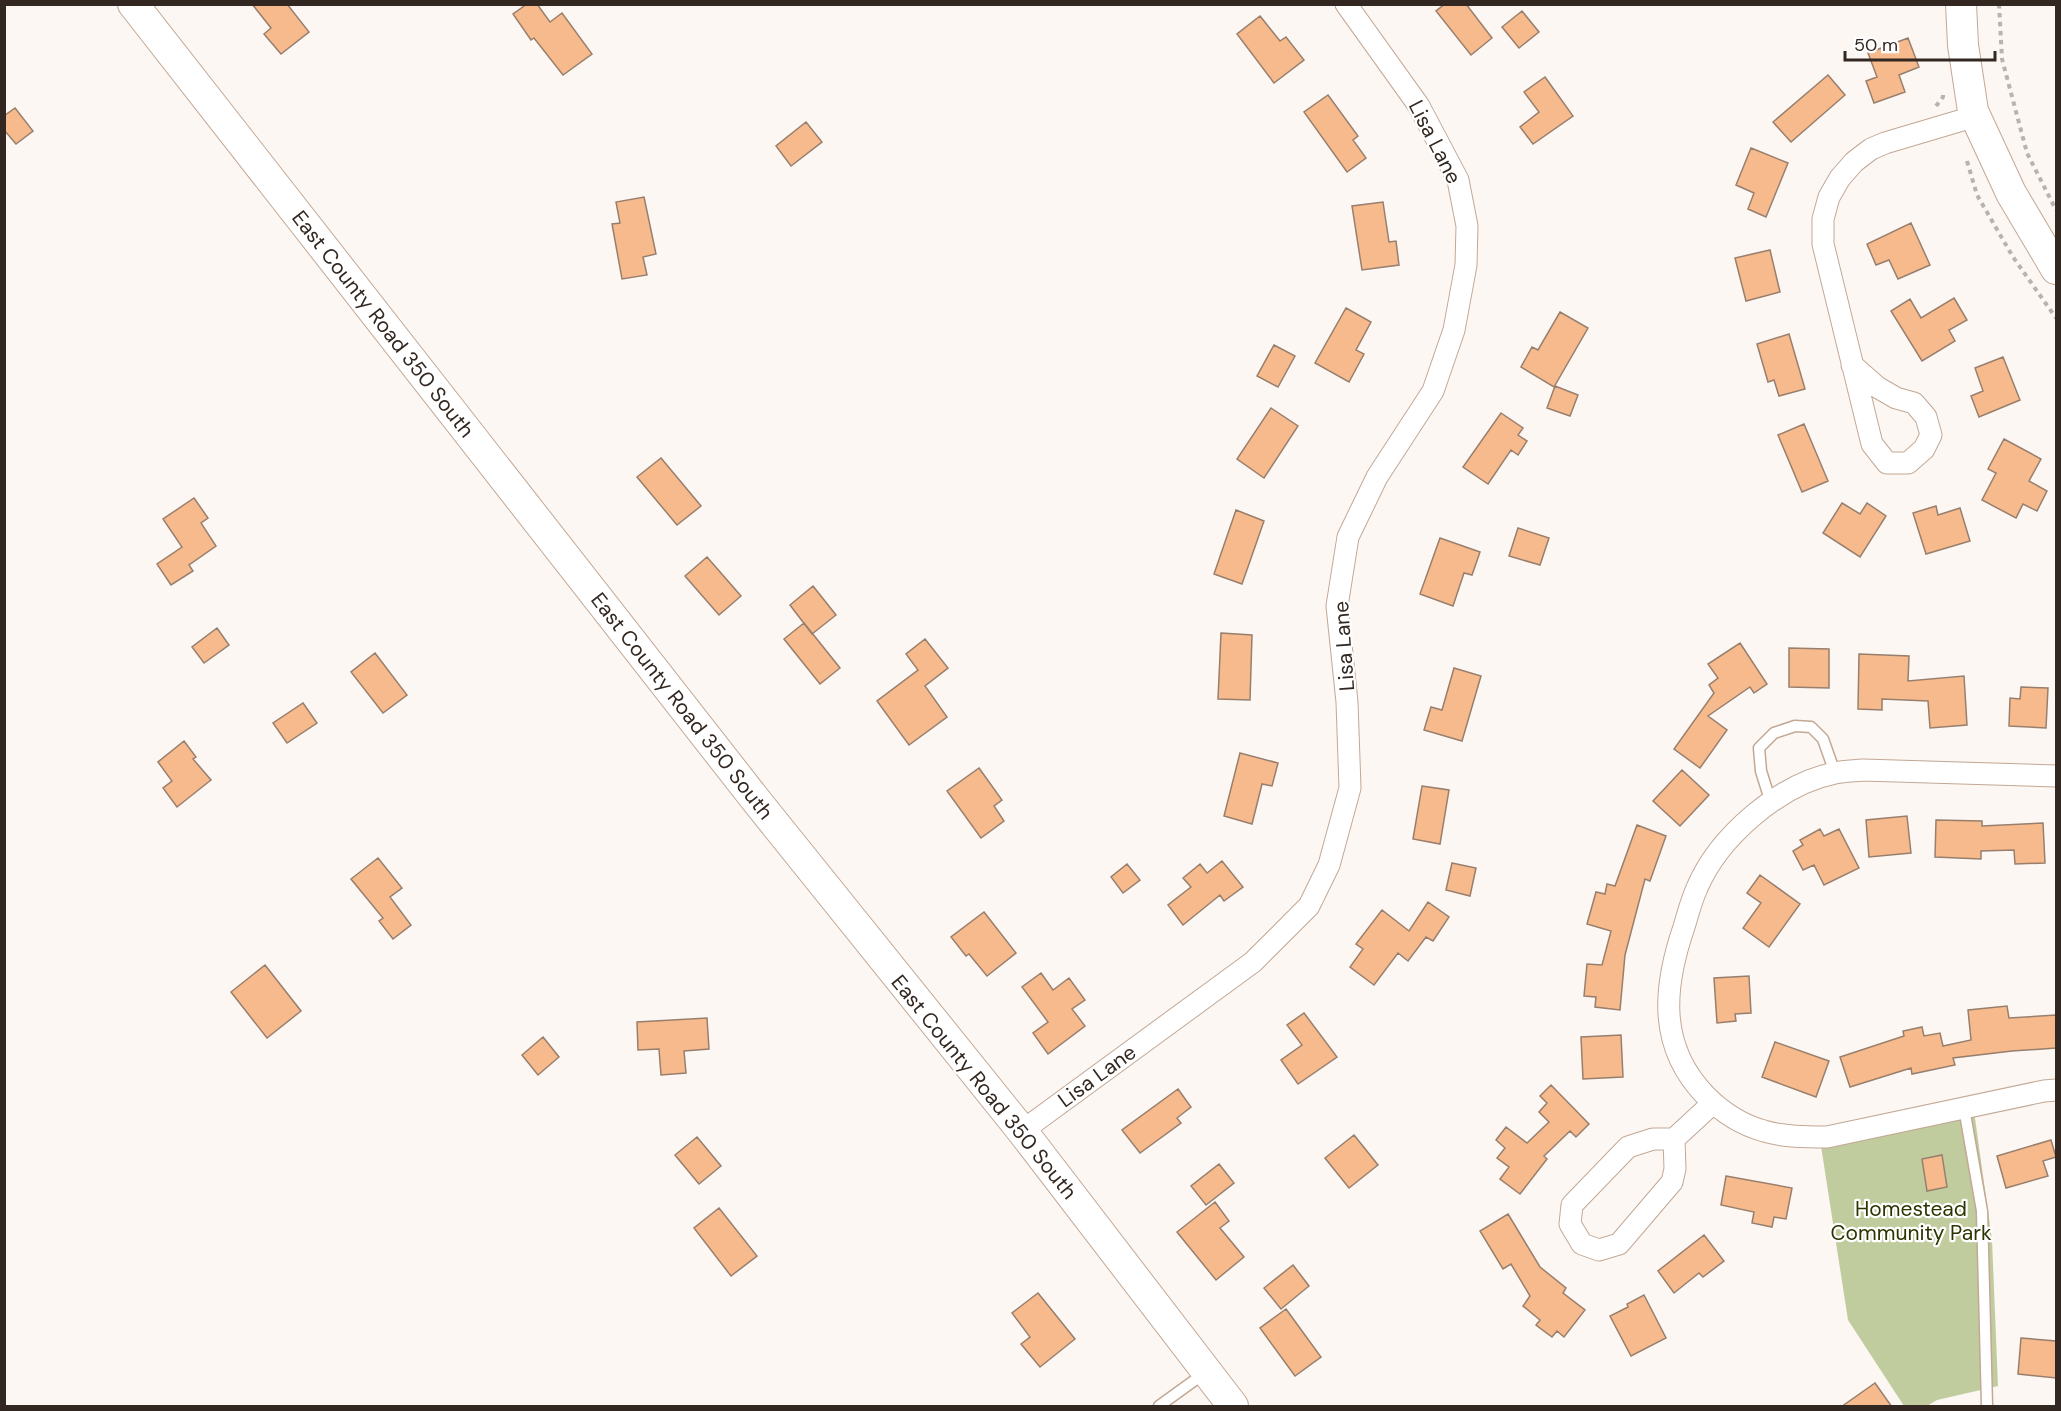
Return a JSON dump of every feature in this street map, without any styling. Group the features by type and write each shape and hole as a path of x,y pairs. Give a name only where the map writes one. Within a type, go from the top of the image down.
{"street":[{"name":"East County Road 350 South","path":"133,4 740,781 1022,1131 1233,1407"},
{"name":"Lisa Lane","path":"1022,1131 1253,962 1309,906 1329,865 1350,788 1347,702 1338,606 1348,537 1377,477 1433,391 1454,330 1466,265 1467,226 1458,180 1419,106 1346,4"},
{"path":"1961,4 1967,74 1976,116 2012,193 2056,269"},
{"path":"1852,364 1877,387 1896,398 1914,404 1926,417 1931,435 1924,449 1908,463 1887,463 1872,444 1852,364 1823,244 1823,219 1829,198 1840,178 1854,162 1871,149 1976,116"},
{"path":"2056,776 1863,770 1835,773 1809,782 1771,803 1726,842 1697,888 1674,957 1668,995 1669,1023 1675,1050 1687,1074 1713,1103 1736,1119 1764,1131 1795,1136 1827,1137 2056,1090"},
{"path":"1674,1139 1675,1169 1672,1182 1619,1244 1599,1250 1582,1244 1570,1224 1572,1205 1628,1147 1653,1139 1674,1139 1713,1103"}],"lane":[{"path":"1771,803 1761,771 1759,748 1774,732 1795,726 1811,727 1823,739 1835,773"},
{"path":"1964,1108 1982,1211 1985,1256 1987,1407"},
{"path":"1159,1407 1206,1372"}],"path":[{"path":"1999,4 2002,59 2027,153 2056,210"}],"green space":[{"name":"Homestead Community Park","path":"1974,1111 1992,1240 1998,1386 1937,1400 1927,1406 1904,1406 1848,1320 1821,1146"}],"building":[{"path":"252,4 287,4 309,32 281,54 264,34 271,28"},
{"path":"527,4 537,4 550,22 562,13 592,54 563,75 534,38 531,40 513,14"},
{"path":"1445,4 1466,4 1492,38 1471,55 1436,11"},
{"path":"1522,11 1539,32 1519,48 1502,27"},
{"path":"1260,16 1280,41 1286,37 1304,60 1274,83 1237,34"},
{"path":"1908,38 1919,67 1899,75 1905,92 1874,103 1866,81 1877,77 1868,53"},
{"path":"1828,75 1845,95 1791,142 1773,122"},
{"path":"1545,77 1573,116 1533,144 1520,127 1539,112 1524,92"},
{"path":"1328,95 1358,136 1353,140 1366,158 1347,172 1304,112"},
{"path":"15,108 33,131 16,144 4,130 4,116"},
{"path":"806,122 822,142 791,166 776,146"},
{"path":"1751,148 1788,163 1766,217 1748,209 1754,193 1736,185"},
{"path":"644,197 656,254 643,257 647,275 622,279 612,224 620,223 616,202"},
{"path":"1383,202 1389,242 1396,241 1399,265 1362,270 1352,206"},
{"path":"1911,223 1930,265 1898,279 1889,260 1876,265 1867,244"},
{"path":"1770,250 1780,292 1746,301 1735,258"},
{"path":"1954,298 1967,320 1949,330 1955,341 1922,361 1891,311 1910,299 1921,318"},
{"path":"1346,308 1371,322 1356,350 1364,354 1349,382 1315,363"},
{"path":"1560,312 1588,328 1554,387 1521,367 1532,347 1538,350"},
{"path":"1789,334 1805,389 1779,396 1774,380 1768,382 1757,344"},
{"path":"1274,345 1295,356 1278,387 1257,376"},
{"path":"2003,357 2020,400 1979,417 1971,396 1983,391 1975,368"},
{"path":"1555,386 1578,395 1570,416 1547,408"},
{"path":"1271,408 1298,426 1264,478 1237,459"},
{"path":"1501,413 1523,428 1518,435 1527,441 1518,455 1511,450 1488,484 1463,467"},
{"path":"1804,424 1828,481 1802,492 1778,435"},
{"path":"2004,439 2041,459 2029,481 2047,491 2037,511 2023,504 2016,518 1982,500 1996,473 1988,469"},
{"path":"661,458 701,506 677,525 637,477"},
{"path":"194,498 208,518 201,523 216,546 189,565 193,571 171,585 157,564 182,547 163,519"},
{"path":"1842,503 1860,514 1867,503 1886,516 1860,557 1823,533"},
{"path":"1936,506 1938,515 1960,508 1970,541 1926,554 1913,513"},
{"path":"1236,510 1264,521 1242,584 1214,574"},
{"path":"1518,528 1549,538 1540,565 1509,556"},
{"path":"1440,538 1480,552 1472,575 1464,573 1453,606 1420,594"},
{"path":"707,557 741,596 719,615 685,576"},
{"path":"813,586 836,615 812,634 790,605"},
{"path":"804,623 840,668 820,684 784,639"},
{"path":"217,628 229,645 204,663 192,647"},
{"path":"1221,633 1252,635 1250,700 1218,699"},
{"path":"925,639 948,668 925,686 947,717 909,745 877,701 918,670 906,654"},
{"path":"1740,643 1767,684 1754,693 1750,687 1708,716 1727,730 1700,768 1674,749 1714,693 1709,685 1718,678 1708,664"},
{"path":"1789,648 1829,649 1829,688 1789,687"},
{"path":"375,653 407,695 383,713 351,672"},
{"path":"1859,654 1909,656 1908,681 1964,676 1967,725 1930,728 1928,701 1882,699 1882,710 1858,709"},
{"path":"1454,668 1481,676 1462,741 1424,730 1431,707 1442,710"},
{"path":"2021,687 2048,688 2046,728 2009,726 2010,698 2020,699"},
{"path":"303,703 317,723 287,743 273,723"},
{"path":"184,741 196,757 193,759 211,780 177,807 163,788 172,781 158,762"},
{"path":"1240,753 1278,763 1272,786 1262,784 1252,824 1224,816"},
{"path":"979,768 1002,800 994,806 1004,821 981,838 947,791"},
{"path":"1682,770 1709,795 1680,826 1653,801"},
{"path":"1422,786 1449,790 1440,844 1413,839"},
{"path":"1907,816 1911,853 1869,857 1866,820"},
{"path":"1936,820 1982,821 1982,826 2043,823 2045,863 2015,864 2014,850 1981,851 1981,859 1935,857"},
{"path":"1637,825 1666,836 1650,881 1645,879 1625,955 1620,1010 1595,1007 1596,997 1584,996 1587,964 1602,965 1611,931 1587,924 1596,892 1605,894 1607,884 1615,886"},
{"path":"1820,829 1824,836 1839,829 1859,868 1824,885 1814,865 1803,870 1793,851 1803,845 1800,840"},
{"path":"378,858 402,888 390,897 411,925 393,939 379,921 383,918 351,879"},
{"path":"1222,861 1243,887 1224,901 1220,895 1183,925 1168,905 1191,887 1183,878 1200,864 1207,873"},
{"path":"1452,863 1476,868 1470,896 1446,890"},
{"path":"1127,864 1140,880 1123,893 1111,877"},
{"path":"1760,875 1800,904 1769,947 1743,928 1761,903 1747,893"},
{"path":"1428,902 1449,917 1433,941 1426,937 1408,961 1398,953 1374,985 1350,967 1363,949 1356,944 1382,910 1409,931"},
{"path":"984,912 1016,953 987,976 969,954 966,956 951,937"},
{"path":"265,965 301,1011 267,1038 231,992"},
{"path":"1041,973 1053,990 1069,978 1085,1000 1072,1009 1085,1026 1048,1054 1033,1033 1048,1022 1022,987"},
{"path":"1749,976 1751,1013 1735,1014 1736,1021 1717,1023 1714,978"},
{"path":"2007,1006 2009,1018 2056,1015 2056,1048 1953,1058 1955,1065 1912,1074 1911,1068 1850,1087 1840,1057 1904,1036 1903,1031 1922,1027 1924,1036 1940,1033 1943,1046 1971,1040 1968,1010"},
{"path":"1304,1013 1337,1057 1298,1084 1281,1060 1302,1045 1287,1025"},
{"path":"707,1018 709,1049 684,1051 686,1073 661,1075 659,1049 638,1050 637,1022"},
{"path":"1621,1035 1623,1077 1583,1079 1581,1037"},
{"path":"543,1037 559,1057 538,1075 522,1055"},
{"path":"1775,1042 1829,1061 1816,1097 1762,1077"},
{"path":"1551,1085 1589,1124 1576,1137 1570,1131 1544,1156 1547,1159 1520,1194 1500,1179 1509,1167 1497,1158 1505,1148 1496,1140 1506,1127 1527,1143 1549,1122 1539,1112 1547,1103 1540,1096"},
{"path":"1178,1089 1191,1107 1177,1118 1181,1123 1140,1153 1122,1130"},
{"path":"1354,1135 1378,1165 1349,1188 1325,1158"},
{"path":"697,1137 721,1166 699,1184 675,1155"},
{"path":"2051,1140 2056,1157 2043,1161 2048,1176 2006,1188 1997,1156"},
{"path":"1942,1155 1947,1187 1927,1191 1922,1159"},
{"path":"1219,1164 1234,1183 1206,1205 1191,1186"},
{"path":"1726,1176 1792,1188 1786,1219 1774,1217 1772,1227 1752,1223 1754,1212 1721,1205"},
{"path":"1215,1202 1229,1221 1220,1228 1244,1257 1216,1280 1177,1232"},
{"path":"719,1208 757,1256 731,1276 694,1228"},
{"path":"1508,1214 1540,1267 1566,1288 1563,1293 1585,1310 1564,1337 1557,1331 1552,1337 1536,1325 1540,1320 1523,1306 1530,1296 1511,1264 1503,1269 1480,1231"},
{"path":"1704,1235 1724,1261 1703,1277 1699,1273 1674,1293 1658,1271"},
{"path":"1293,1265 1309,1286 1281,1309 1264,1288"},
{"path":"1038,1293 1075,1339 1040,1367 1021,1344 1030,1337 1012,1313"},
{"path":"1644,1295 1666,1338 1631,1356 1610,1316 1628,1307 1627,1304"},
{"path":"1286,1309 1321,1357 1295,1376 1260,1328"},
{"path":"2021,1338 2056,1341 2056,1378 2018,1374"},
{"path":"1875,1383 1892,1407 1841,1407"}]}
